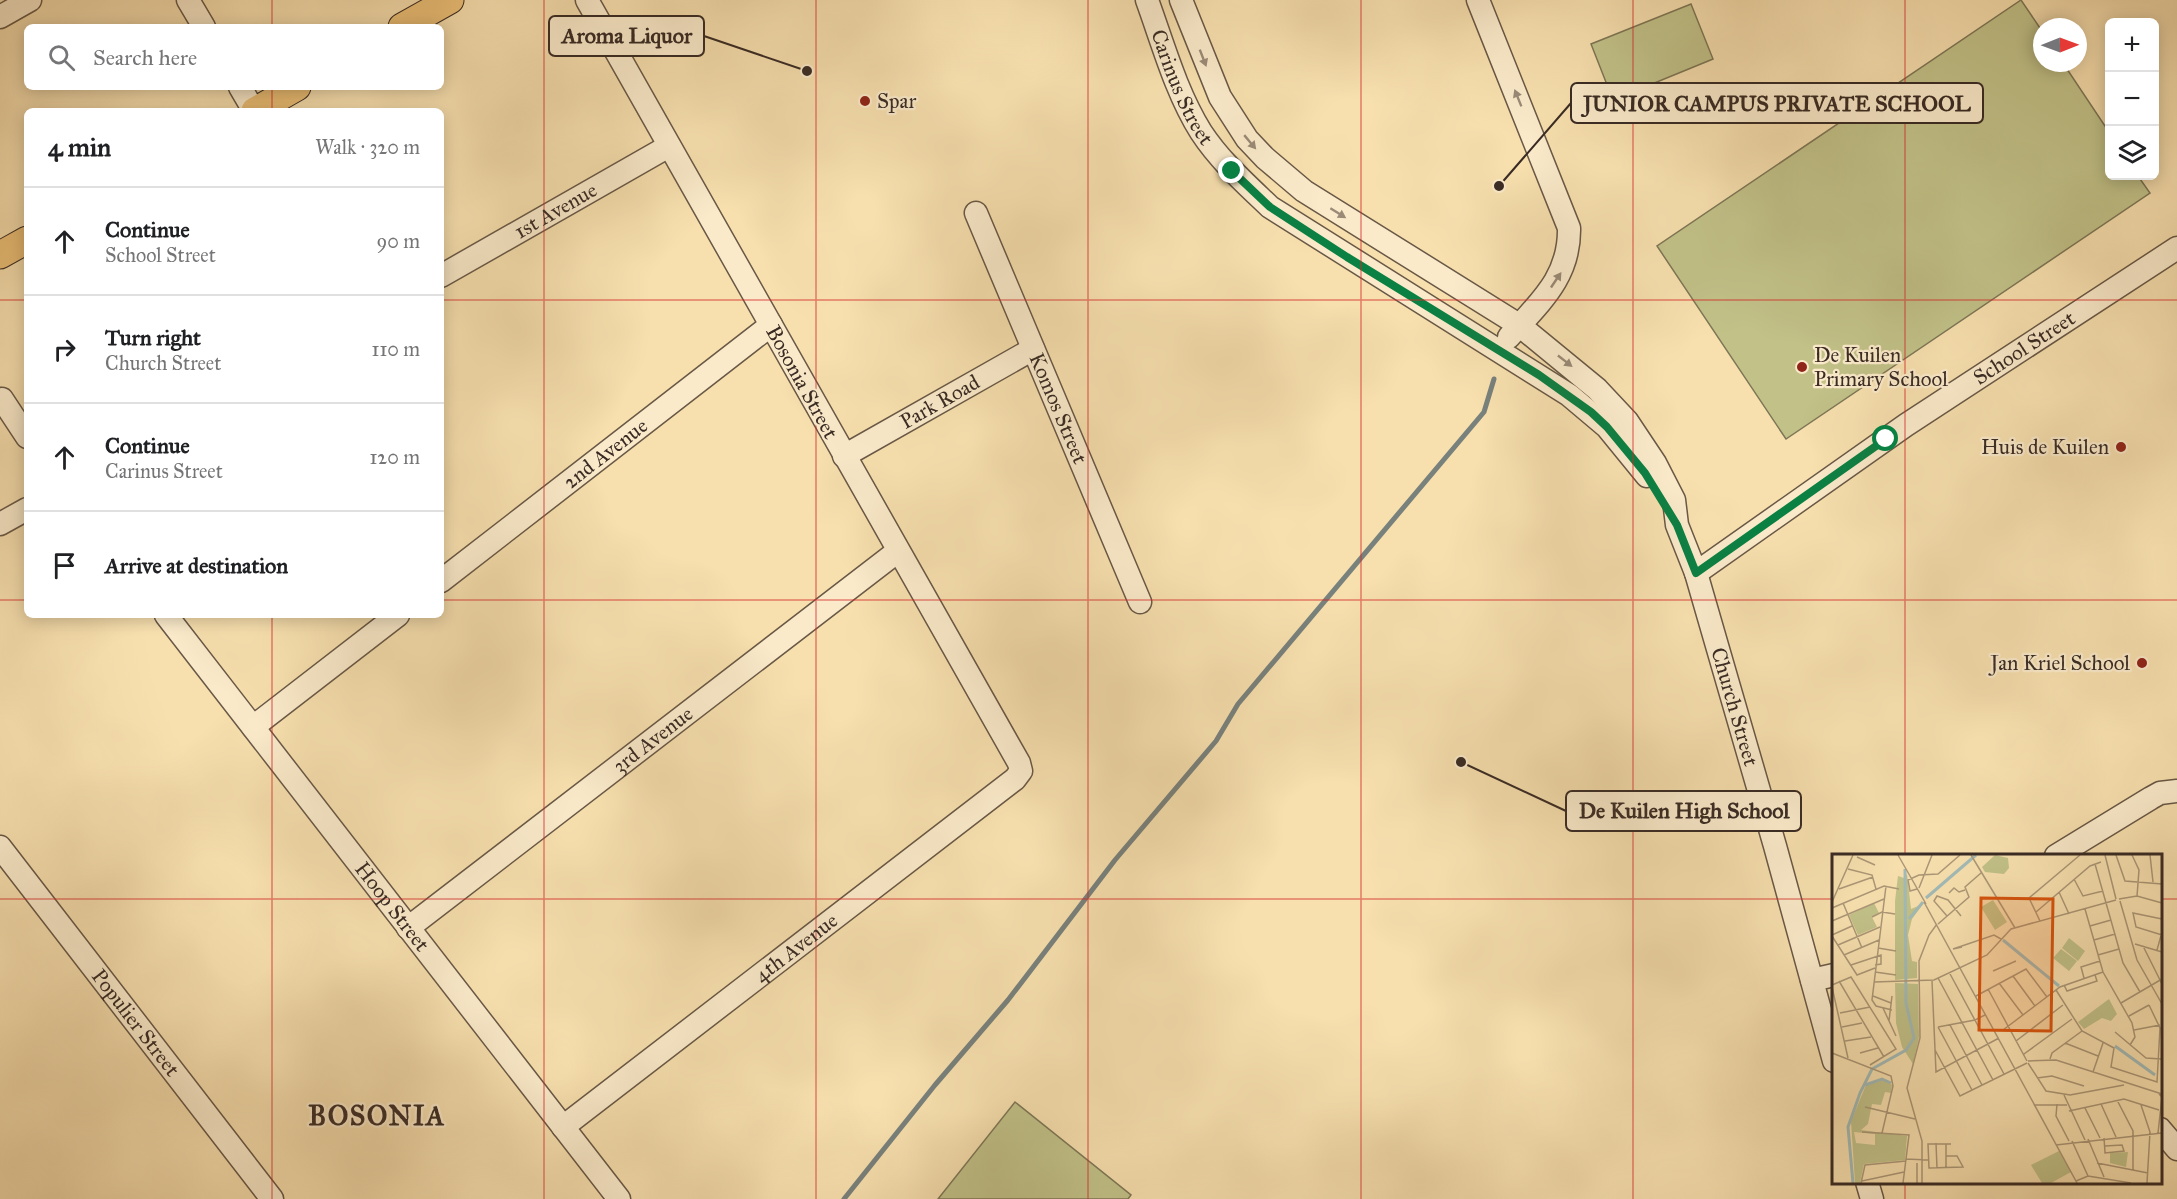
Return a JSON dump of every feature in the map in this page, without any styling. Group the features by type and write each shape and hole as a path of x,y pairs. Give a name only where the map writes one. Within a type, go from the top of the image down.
{"main road":[{"path":"407,24 450,0"},
{"path":"259,108 292,90"},
{"path":"0,255 24,242"}],"street":[{"path":"0,17 30,0"},
{"path":"188,0 202,24"},
{"name":"Bosonia Street","path":"587,0 1019,763"},
{"name":"Carinus Street","path":"1147,0 1190,111 1201,132 1232,171 1270,207 1498,349"},
{"name":"Carinus Street","path":"1181,0 1220,97 1247,139 1265,158 1304,191 1519,326"},
{"path":"1478,0 1569,228 1569,253 1557,280 1498,349"},
{"path":"242,90 252,108"},
{"name":"1st Avenue","path":"444,274 669,146"},
{"name":"Komos Street","path":"976,213 1140,602"},
{"name":"School Street","path":"1696,573 1906,425 2177,248"},
{"name":"2nd Avenue","path":"444,579 771,325"},
{"name":"Church Street","path":"1519,326 1572,367 1627,420 1655,463 1674,500 1677,525"},
{"name":"Park Road","path":"844,456 1034,349"},
{"name":"Church Street","path":"1498,349 1569,395 1607,427 1645,473 1677,525 1696,573 1832,1057"},
{"path":"2,399 24,432"},
{"path":"0,524 24,511"},
{"name":"3rd Avenue","path":"408,928 898,551"},
{"name":"Hoop Street","path":"168,618 619,1199"},
{"path":"253,727 394,618"},
{"name":"4th Avenue","path":"563,1127 1015,779 1021,771 1019,763"},
{"path":"2058,854 2151,798 2177,791"},
{"name":"Populier Street","path":"0,847 273,1199"},
{"path":"1812,980 1832,975"},
{"path":"2162,1132 2177,1149"},
{"path":"1868,1184 1872,1199"}],"green space":[{"path":"2021,0 2033,18 2033,72 2069,72 2105,126 2105,180 2141,180 2150,193 1786,439 1657,246"},
{"path":"1691,4 1713,59 1613,100 1591,44"},
{"path":"1015,1102 1131,1195 1128,1199 938,1199"}],"waterway":[{"path":"844,1199 935,1085 1008,1000 1115,860 1216,741 1238,704 1484,412 1494,379"}],"place":[{"name":"Aroma Liquor","path":"807,71"},
{"name":"Spar","path":"865,101"},
{"name":"JUNIOR CAMPUS PRIVATE SCHOOL","path":"1499,186"},
{"name":"De Kuilen Primary School","path":"1802,367"},
{"name":"Huis de Kuilen","path":"2121,447"},
{"name":"Jan Kriel School","path":"2142,663"},
{"name":"De Kuilen High School","path":"1461,762"}],"district":[{"name":"BOSONIA","path":"377,1116"}],"route":[{"path":"1232,171 1270,207 1539,375 1591,412 1632,455 1645,473 1677,525 1696,573 1886,439"}]}
